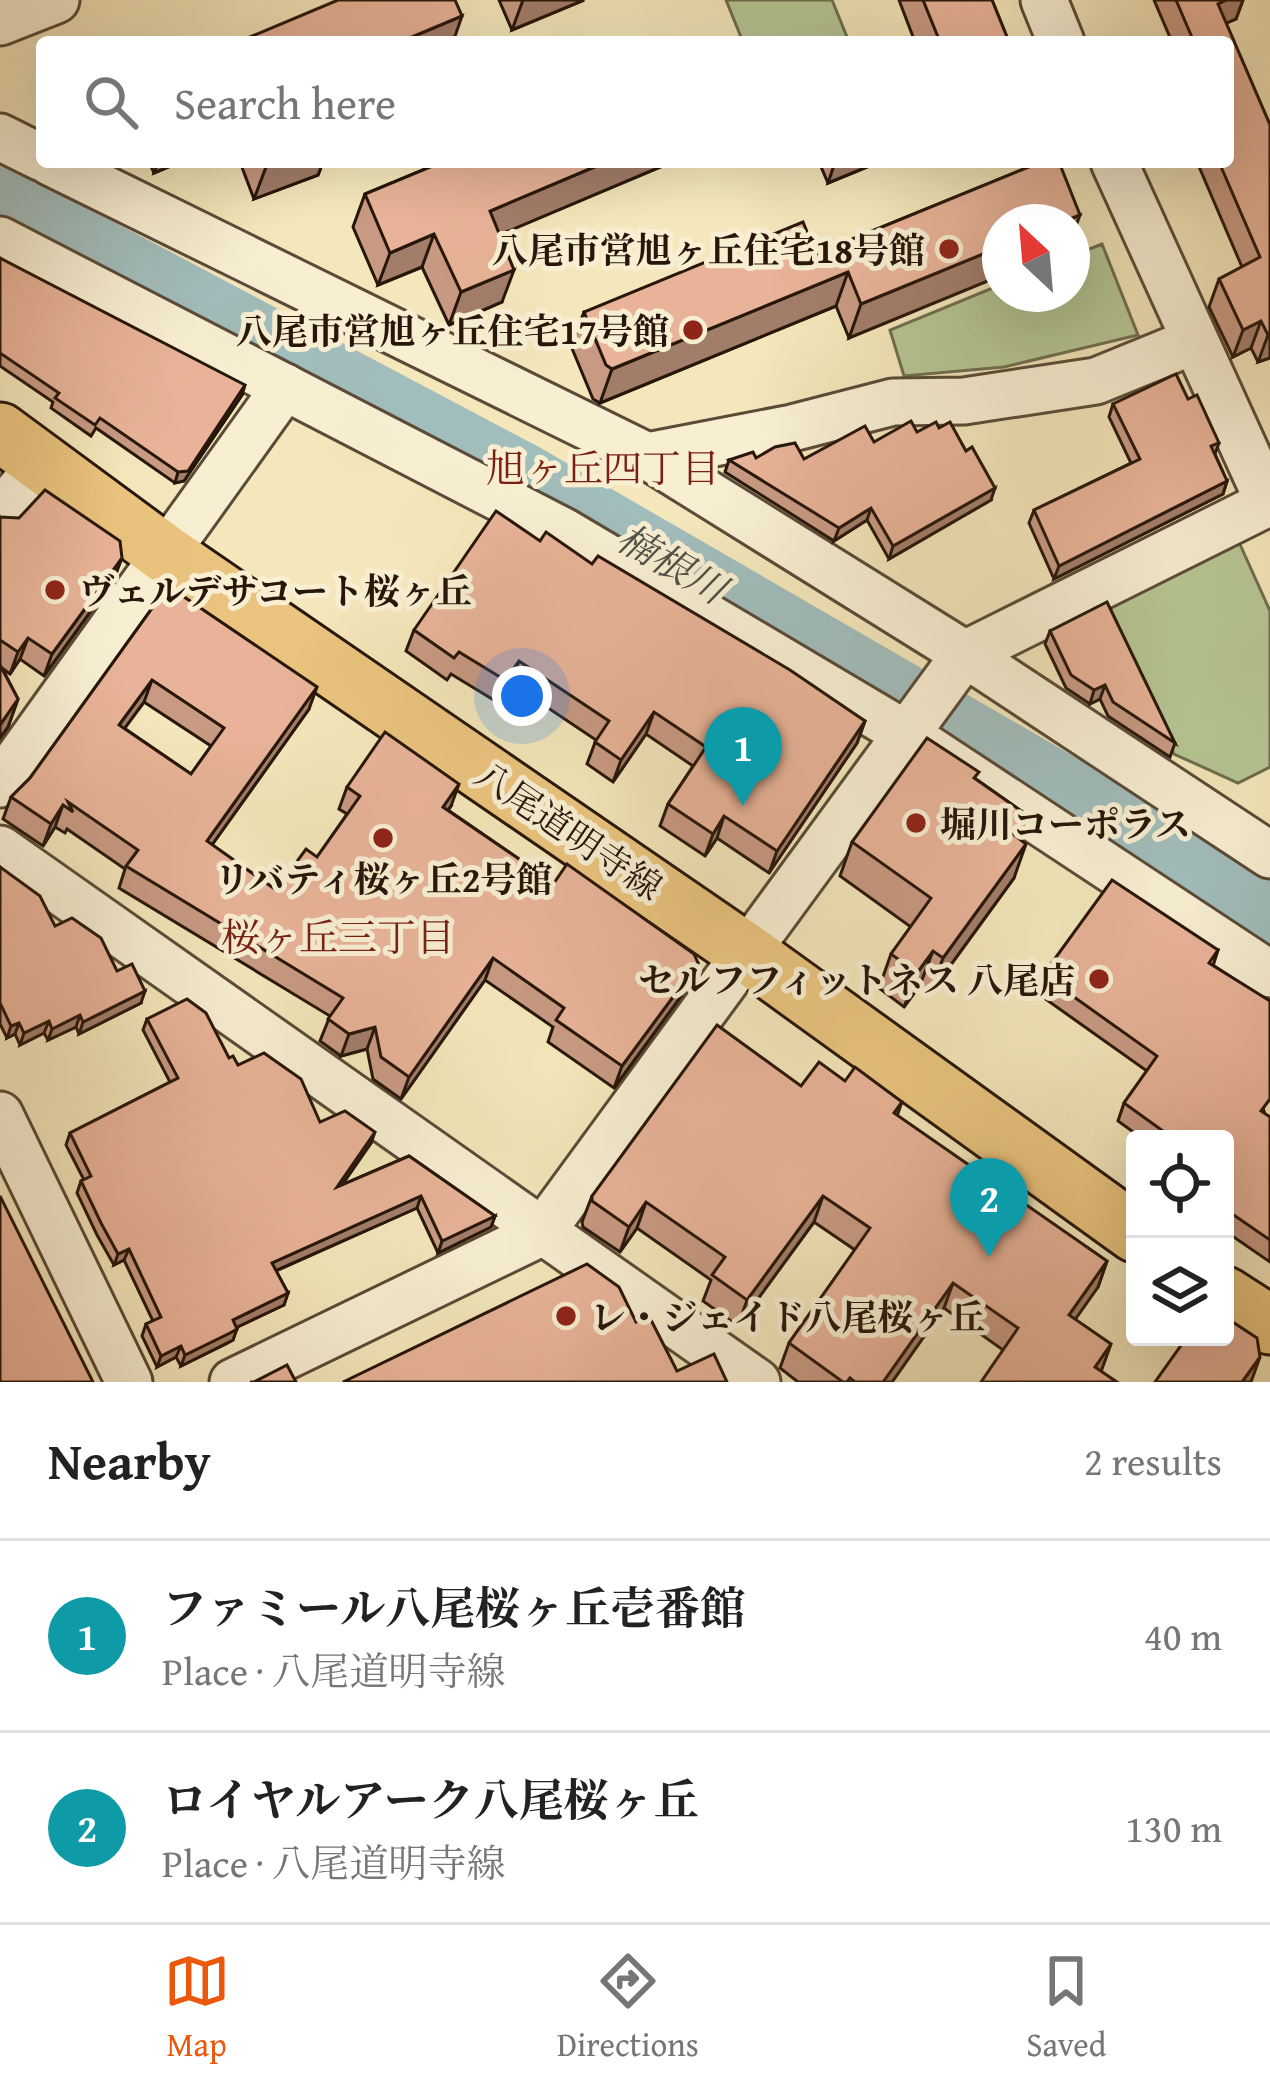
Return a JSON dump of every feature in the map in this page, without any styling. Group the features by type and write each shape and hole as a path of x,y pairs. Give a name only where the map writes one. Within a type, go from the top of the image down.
{"main road":[{"name":"八尾道明寺線","path":"21,447 164,553 744,951 1126,1227"},
{"path":"1234,1302 1270,1325"}],"street":[{"path":"0,22 56,0"},
{"path":"1044,0 1059,36"},
{"path":"0,137 36,155"},
{"path":"62,168 647,456 1263,843"},
{"path":"233,1382 541,1233 965,654 1269,502 1117,168"},
{"path":"0,241 565,532 906,734 1270,974"},
{"path":"647,456 792,428 893,402 964,400 1096,381 1194,340"},
{"path":"0,784 286,387"},
{"path":"0,514 21,447"},
{"path":"0,849 757,1382"},
{"path":"0,1114 129,1382"}],"green space":[{"path":"726,0 832,0 847,36 741,36"},
{"path":"1102,244 1138,335 1004,367 904,376 890,330 982,292 982,312 1090,312 1090,249"},
{"path":"1238,540 1270,611 1270,767 1238,783 1174,754 1106,599"}],"building":[{"path":"338,0 455,0 462,16 414,36 252,36"},
{"path":"923,0 992,0 1007,36 938,36"},
{"path":"1176,0 1226,0 1218,4 1232,36 1191,36"},
{"path":"1234,41 1270,125 1268,335 1261,321 1243,330 1219,279 1260,257 1222,168 1234,168"},
{"path":"428,168 592,168 490,211 514,270 461,292 434,234 390,253 365,194"},
{"path":"1026,168 1061,168 1076,204 982,204 982,254 861,304 848,272 612,369 606,365 584,312 803,222 816,254"},
{"path":"0,258 245,385 188,471 178,472 100,418 95,425 55,398 59,393 0,353"},
{"path":"1176,374 1188,399 1197,395 1219,443 1211,446 1227,481 1059,566 1034,510 1140,459 1113,404"},
{"path":"911,421 917,432 936,422 939,428 950,422 966,451 972,447 995,488 893,546 871,508 839,528 729,460 753,452 756,458 795,443 804,459 865,426 874,442"},
{"name":"ヴェルデサコート桜ヶ丘","path":"45,490 120,541 122,558 52,654 28,638 18,652 0,640 0,517 19,518"},
{"path":"496,511 540,541 546,532 592,564 598,556 790,670 865,721 777,851 724,816 713,834 668,804 706,747 654,712 621,760 595,742 609,721 519,661 505,680 459,652 454,658 414,630"},
{"path":"168,586 317,687 207,841 276,890 306,849 317,857 360,796 347,787 385,732 459,784 443,807 554,883 567,864 694,954 698,963 622,1066 556,1020 564,1008 493,958 409,1077 381,1057 375,1027 349,1034 328,1019 343,998 126,866 138,850 68,802 73,812 63,805 51,824 11,797 30,778","holes":["152,680 224,728 191,774 119,725"]},
{"path":"1107,602 1175,743 1113,702 1105,685 1094,690 1071,675 1050,631"},
{"path":"0,665 18,699 0,725"},
{"path":"927,738 979,772 974,778 1027,815 1013,834 1026,844 943,958 933,951 917,973 891,954 931,898 852,842"},
{"path":"0,867 40,896 55,926 72,918 101,938 117,971 132,964 145,991 83,1022 80,1015 52,1029 49,1021 24,1033 19,1023 11,1026 0,1003"},
{"path":"1112,880 1218,950 1209,963 1270,1001 1270,1099 1261,1111 1270,1117 1270,1240 1234,1215 1234,1130 1162,1130 1124,1103 1157,1056 1043,975"},
{"path":"187,999 206,1013 229,1058 233,1056 238,1065 264,1053 301,1079 320,1122 345,1111 375,1132 337,1187 409,1156 495,1216 442,1241 421,1196 272,1263 288,1293 233,1320 237,1329 230,1333 185,1355 181,1346 161,1356 146,1324 161,1317 129,1249 118,1254 101,1223 81,1181 91,1176 70,1133 178,1078 147,1019"},
{"path":"717,1025 801,1086 819,1062 845,1081 855,1067 902,1102 894,1113 1107,1261 1069,1315 1111,1344 1095,1367 1117,1382 981,1382 1018,1328 953,1283 883,1382 850,1378 843,1382 789,1343 870,1228 823,1196 747,1300 712,1275 725,1257 646,1202 629,1227 592,1201"},
{"path":"0,1196 93,1382 0,1382"},
{"path":"587,1264 619,1287 636,1322 649,1316 677,1371 714,1354 727,1382 343,1382"},
{"path":"1234,1323 1257,1338 1260,1357 1242,1382 1155,1382 1181,1346 1234,1346"},
{"path":"287,1365 296,1382 254,1382"}],"waterway":[{"name":"楠根川","path":"0,199 525,477 1201,868 1270,913"}],"place":[{"name":"八尾市営旭ヶ丘住宅18号館","path":"949,249"},
{"name":"八尾市営旭ヶ丘住宅17号館","path":"693,330"},
{"name":"ヴェルデサコート桜ヶ丘","path":"55,590"},
{"name":"ファミール八尾桜ヶ丘壱番館","path":"743,806"},
{"name":"堀川コーポラス","path":"916,823"},
{"name":"リバティ桜ヶ丘2号館","path":"383,838"},
{"name":"セルフフィットネス 八尾店","path":"1099,979"},
{"name":"ロイヤルアーク八尾桜ヶ丘","path":"989,1257"},
{"name":"レ・ジェイド八尾桜ヶ丘","path":"566,1316"}],"district":[{"name":"旭ヶ丘四丁目","path":"603,467"},
{"name":"桜ヶ丘三丁目","path":"338,936"}]}
